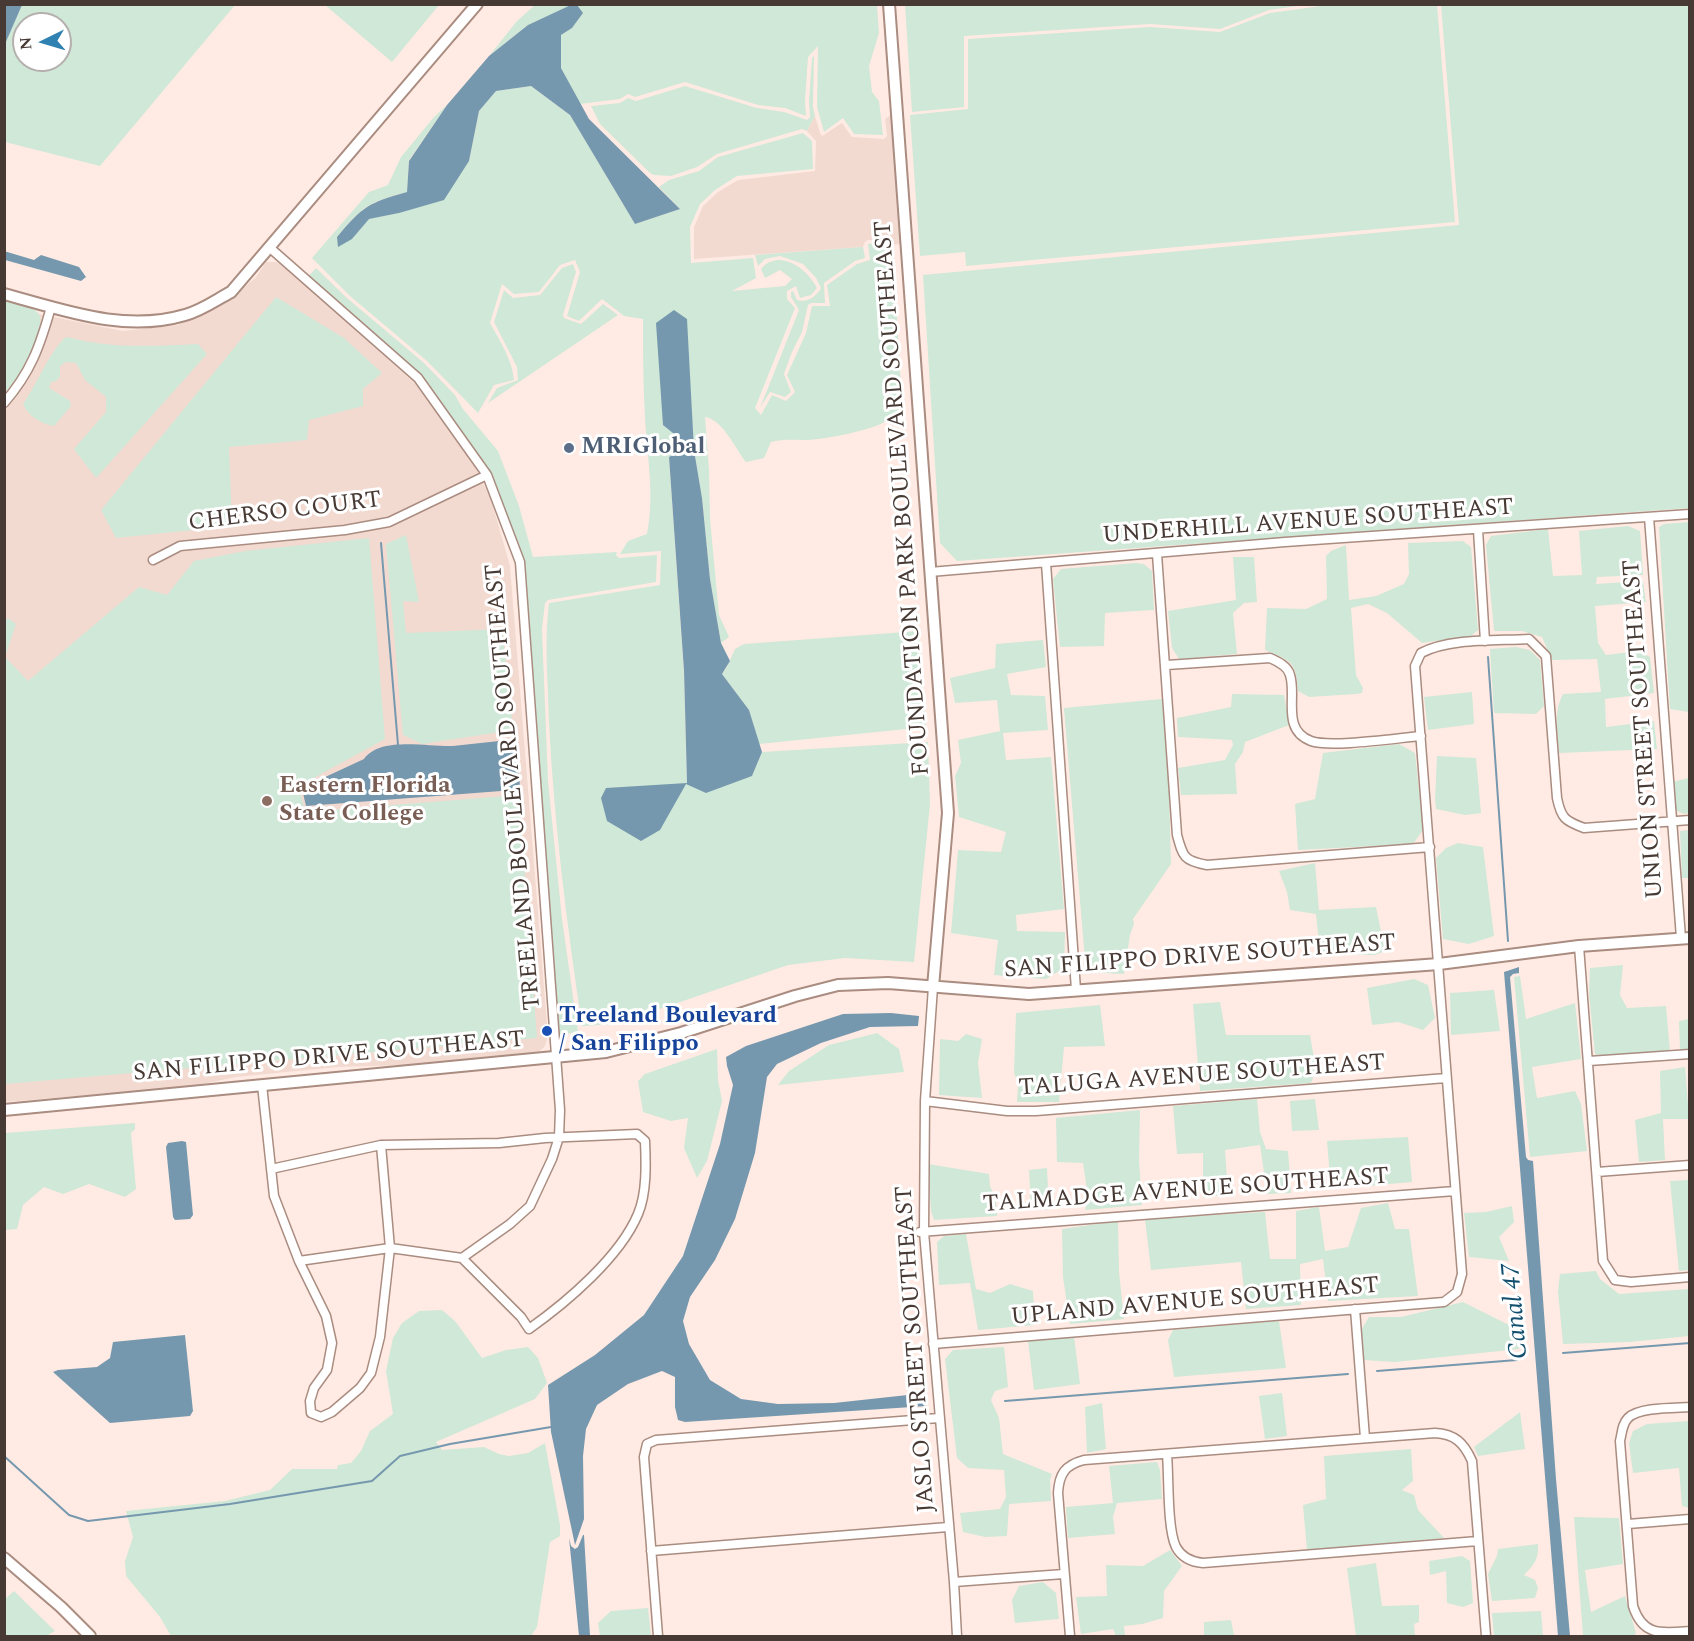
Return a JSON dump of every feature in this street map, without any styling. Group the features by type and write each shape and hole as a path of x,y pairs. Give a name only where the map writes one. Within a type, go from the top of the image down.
{"street":[{"path":"4,294 114,322 136,323 161,321 188,315 231,292 477,4"},
{"name":"FOUNDATION PARK BOULEVARD SOUTHEAST","path":"889,4 948,813 933,987"},
{"name":"TREELAND BOULEVARD SOUTHEAST","path":"269,247 418,378 487,475 520,562 560,1110 559,1137 552,1159 530,1206 510,1224 462,1258"},
{"path":"4,403 19,386 38,350 51,307"},
{"name":"CHERSO COURT","path":"153,560 180,546 345,530 389,522 487,475"},
{"name":"UNDERHILL AVENUE SOUTHEAST","path":"930,572 1285,542 1689,514"},
{"name":"UNION STREET SOUTHEAST","path":"1649,517 1671,822 1685,938"},
{"path":"1478,530 1485,641"},
{"path":"1157,554 1178,835 1183,855 1192,862 1207,865 1430,847"},
{"path":"1047,563 1076,990"},
{"path":"1455,1191 1415,666 1421,653 1434,646 1529,639 1546,656 1560,813 1568,822 1584,828 1689,820"},
{"path":"1167,665 1270,658 1280,662 1290,674 1293,721 1300,734 1310,741 1326,744 1421,736"},
{"name":"SAN FILIPPO DRIVE SOUTHEAST","path":"4,1110 606,1052 635,1046 795,996 838,985 888,983 1029,994 1439,964 1579,946 1685,938"},
{"path":"1579,946 1604,1261 1615,1280 1631,1282 1689,1277"},
{"name":"JASLO STREET SOUTHEAST","path":"933,987 925,1101 922,1232 957,1636"},
{"path":"1589,1061 1689,1054"},
{"name":"TALUGA AVENUE SOUTHEAST","path":"925,1101 1007,1111 1036,1111 1446,1078"},
{"path":"262,1085 274,1196 298,1261 326,1316 332,1343 327,1370 314,1388 310,1401 311,1413 321,1417 332,1412 360,1388 371,1373 380,1337 390,1248 381,1145"},
{"path":"271,1169 381,1145 499,1143 559,1137 637,1134 645,1141 646,1174 639,1212 615,1252 569,1297 529,1329 521,1317 462,1258 390,1248 298,1261"},
{"path":"1597,1172 1689,1165"},
{"name":"TALMADGE AVENUE SOUTHEAST","path":"922,1232 1455,1191"},
{"name":"UPLAND AVENUE SOUTHEAST","path":"933,1344 1444,1302 1457,1292 1462,1274 1455,1191"},
{"path":"1355,1310 1365,1438"},
{"path":"1689,1407 1636,1413 1627,1418 1622,1427 1620,1441 1633,1606 1644,1626 1653,1631 1665,1633 1689,1631"},
{"path":"658,1636 644,1456 647,1444 656,1440 939,1418"},
{"path":"1070,1636 1058,1493 1059,1480 1064,1469 1073,1463 1084,1460 1435,1433 1447,1434 1459,1440 1472,1461 1486,1636"},
{"path":"1167,1454 1172,1532 1176,1546 1183,1556 1193,1562 1478,1541"},
{"path":"1628,1524 1689,1519"},
{"path":"651,1551 948,1527"},
{"path":"4,1558 61,1607 90,1636"},
{"path":"954,1581 1064,1574"}],"shaded area":[{"path":"892,114 902,244 887,245 878,240 868,240 863,247 694,259 694,227 703,206 718,192 738,180 815,171 816,141 807,131 815,116 822,136 842,123 852,137 884,139 887,136 885,119"},
{"name":"Eastern Florida State College","path":"266,262 276,262 288,269 421,389 472,461 491,499 510,566 548,1036 545,1046 536,1055 410,1065 338,1067 236,1077 189,1087 5,1102 4,301 32,309 39,314 123,331 178,325 231,299 256,277"}],"green space":[{"path":"905,4 1304,5 1269,10 1220,29 1150,24 964,36 964,107 912,112"},
{"path":"22,5 235,5 100,166 5,142 4,44 12,27 12,72 72,72 72,12 19,12"},
{"path":"325,5 439,5 392,62"},
{"path":"535,5 573,5 528,25 489,56 517,21"},
{"path":"577,5 877,5 879,33 869,66 872,92 879,101 883,135 854,134 843,118 824,132 817,107 818,46 808,57 806,116 785,108 758,105 685,82 635,97 628,94 620,99 580,104 561,68 561,35 572,28 582,14"},
{"path":"1328,5 1437,5 1455,222 966,266 965,252 920,256 910,115 968,109 968,39 1150,27 1220,32 1270,13"},
{"path":"1441,5 1689,5 1689,508 957,561 940,543 923,275 1459,225"},
{"path":"814,56 813,107 815,116 807,131 802,129 717,154 697,167 671,176 650,173 600,124 591,106 620,103 628,98 636,101 685,86 757,108 784,112 807,120 810,117 809,101"},
{"path":"531,86 570,115 635,224 680,209 659,187 669,180 699,171 718,157 803,133 812,141 813,169 737,176 715,190 700,204 690,227 691,263 753,258 756,278 732,291 785,286 792,279 780,270 765,278 761,269 776,260 792,263 800,268 817,288 811,295 800,298 796,286 787,291 787,299 795,308 755,408 761,415 772,395 786,401 795,392 787,375 806,333 812,306 830,306 827,285 857,264 870,260 868,244 877,243 888,250 890,276 896,303 902,404 892,417 873,427 836,436 813,440 771,442 764,458 746,462 723,429 705,417 710,519 719,615 729,637 721,643 710,579 702,498 694,450 678,437 682,450 669,457 684,674 687,783 752,776 762,752 928,742 930,804 914,962 845,958 788,965 616,1024 582,1026 566,912 554,798 547,677 549,603 660,585 661,551 620,554 628,541 647,534 649,519 650,490 644,406 643,319 624,316 602,299 579,321 567,316 580,272 575,260 560,265 539,292 514,294 502,284 490,323 508,357 514,380 494,385 478,413 427,361 350,296 312,258 369,192 388,185 401,157 447,105 409,160 407,192 375,202 367,207 353,218 337,237 352,239 368,219 399,213 469,161 479,111 496,91"},
{"path":"863,247 865,258 855,261 824,283 825,303 808,305 802,332 784,374 791,392 785,397 770,392 760,408 799,310 791,297 791,292 793,291 797,300 804,301 814,297 821,288 816,278 803,264 780,256 765,259 758,266 755,255"},
{"path":"573,264 576,272 564,318 581,324 603,304 618,315 488,403 497,388 518,380 517,367 494,322 504,290 513,298 540,295 562,268"},
{"path":"316,268 347,298 424,363 455,395 463,409 498,451 519,506 533,557 617,552 616,555 619,558 657,555 656,582 548,600 545,603 542,629 548,781 562,919 578,1032 559,1035 524,561 493,476 421,375 309,276"},
{"path":"276,297 344,338 382,373 363,389 363,406 309,420 307,440 229,447 232,526 116,538 101,510"},
{"path":"5,301 36,311 39,314 40,326 26,363 5,393"},
{"path":"67,337 116,345 198,344 207,354 96,478 74,449 106,412 106,397 85,380 76,363 66,362 60,366 60,377 51,382 49,388 70,401 71,406 54,426 36,419 23,404 51,356 62,340"},
{"path":"1690,522 1689,712 1670,709 1659,527 1664,524"},
{"path":"1628,526 1640,531 1643,575 1597,577 1596,584 1643,581 1646,602 1595,606 1598,643 1606,655 1638,651 1650,657 1654,693 1605,699 1606,727 1654,721 1657,749 1559,753 1557,723 1560,701 1563,694 1601,692 1597,659 1552,660 1542,637 1522,631 1494,631 1486,545 1491,536 1548,529 1553,576 1582,575 1579,531"},
{"path":"406,535 419,602 403,601 406,633 502,629 513,730 422,744 403,735 386,544"},
{"path":"369,538 385,739 299,786 305,812 519,795 537,1038 5,1084 5,657 28,681 139,587 167,595 194,561 245,551"},
{"path":"1463,541 1471,547 1478,630 1471,636 1422,643 1387,613 1368,604 1351,608 1356,675 1363,688 1362,693 1356,694 1309,697 1298,691 1296,674 1291,664 1265,650 1267,608 1306,609 1327,599 1326,556 1331,551 1346,545 1349,600 1376,596 1404,584 1409,574 1408,543"},
{"path":"1233,557 1254,557 1257,602 1244,603 1233,613 1237,654 1179,659 1172,648 1168,611 1236,600"},
{"path":"1144,564 1152,571 1154,610 1105,613 1104,646 1060,647 1053,579 1061,569"},
{"path":"8,618 16,624 5,657 5,622"},
{"path":"919,631 926,727 759,744 749,710 722,674 735,649 744,644"},
{"path":"1043,640 1046,667 1007,674 1011,695 1045,696 1048,730 1003,733 1006,760 1051,757 1064,909 1016,915 1017,931 1065,932 1064,968 1046,979 994,975 998,940 951,933 958,850 1001,852 1006,832 959,817 955,776 961,763 958,740 1000,731 997,700 955,703 950,678 995,668 996,644"},
{"path":"1516,647 1530,650 1540,660 1544,706 1536,714 1494,713 1490,649"},
{"path":"1472,692 1474,724 1428,730 1424,697"},
{"path":"1232,694 1284,695 1289,725 1245,742 1243,752 1235,764 1237,794 1181,795 1178,768 1225,760 1233,745 1232,740 1178,737 1177,718 1231,707"},
{"path":"1162,699 1169,791 1171,864 1133,919 1124,974 1086,972 1064,708"},
{"path":"1399,744 1415,753 1423,830 1413,844 1298,850 1295,804 1315,799 1323,753"},
{"path":"1437,756 1476,758 1481,813 1465,815 1436,809"},
{"path":"1689,778 1689,813 1684,814 1675,810 1672,782"},
{"path":"1689,830 1689,878 1682,878 1680,831"},
{"path":"1458,843 1483,847 1494,936 1469,944 1443,939 1436,858 1446,848"},
{"path":"1315,863 1319,910 1376,907 1385,951 1375,955 1320,954 1316,914 1290,910 1287,892 1279,871"},
{"path":"1623,965 1620,995 1627,1008 1666,1006 1670,1052 1601,1058 1595,1054 1589,994 1590,968"},
{"path":"1520,976 1526,1019 1575,1003 1581,1059 1532,1067 1537,1098 1575,1091 1581,1104 1587,1151 1530,1157 1514,977"},
{"path":"1414,979 1428,985 1435,1018 1423,1030 1398,1022 1372,1025 1367,988"},
{"path":"1494,990 1500,1031 1451,1035 1450,993"},
{"path":"1220,1002 1226,1035 1310,1035 1316,1070 1311,1083 1200,1091 1193,1004"},
{"path":"1100,1005 1105,1046 1064,1047 1059,1102 1017,1102 1018,1085 1014,1072 1016,1013"},
{"path":"1689,1019 1689,1050 1680,1050 1679,1021"},
{"path":"877,1033 899,1049 904,1072 778,1085 789,1071 829,1045"},
{"path":"966,1034 982,1039 978,1063 982,1098 939,1095 940,1039 958,1041"},
{"path":"717,1049 718,1080 722,1101 707,1161 697,1178 684,1148 688,1118 671,1121 643,1112 638,1081 645,1074"},
{"path":"1685,1067 1689,1119 1663,1119 1665,1160 1639,1162 1635,1120 1661,1113 1660,1071"},
{"path":"1257,1099 1260,1132 1266,1149 1288,1151 1291,1193 1267,1194 1260,1145 1225,1150 1228,1194 1203,1198 1203,1153 1177,1154 1173,1106"},
{"path":"1315,1099 1319,1130 1292,1131 1290,1101"},
{"path":"1140,1110 1139,1160 1142,1205 1085,1210 1088,1197 1083,1163 1057,1162 1056,1118"},
{"path":"135,1123 135,1129 131,1133 136,1189 125,1197 89,1184 63,1194 44,1187 23,1205 17,1229 5,1230 5,1133"},
{"path":"1408,1137 1412,1182 1331,1189 1327,1141"},
{"path":"928,1164 989,1174 990,1186 996,1200 997,1216 934,1220 931,1211"},
{"path":"1047,1168 1049,1210 1031,1209 1029,1170"},
{"path":"1689,1180 1689,1270 1679,1271 1670,1181"},
{"path":"1388,1203 1395,1229 1409,1229 1418,1296 1328,1301 1323,1259 1300,1264 1301,1305 1246,1309 1241,1262 1151,1270 1145,1219 1265,1212 1270,1259 1296,1259 1296,1211 1319,1207 1325,1251 1348,1247 1361,1208"},
{"path":"1512,1206 1514,1222 1499,1237 1509,1261 1469,1257 1464,1213 1486,1212"},
{"path":"1118,1221 1119,1272 1124,1319 1070,1324 1063,1277 1062,1229"},
{"path":"966,1234 976,1289 990,1293 1010,1284 1033,1291 1035,1325 978,1330 970,1283 939,1285 937,1242 944,1236"},
{"path":"1596,1271 1600,1279 1619,1294 1689,1289 1689,1336 1630,1342 1563,1344 1558,1291 1560,1274"},
{"path":"1463,1302 1509,1325 1516,1332 1519,1349 1395,1362 1364,1360 1361,1330 1369,1317 1401,1317"},
{"path":"442,1310 455,1321 482,1358 506,1350 528,1347 538,1358 547,1383 535,1399 436,1442 442,1450 484,1447 509,1456 528,1453 545,1443 560,1536 550,1542 537,1627 531,1636 171,1636 160,1617 126,1576 125,1561 133,1537 126,1511 225,1501 270,1490 292,1469 337,1469 338,1465 351,1463 361,1451 370,1431 393,1414 386,1371 393,1338 402,1323 419,1311"},
{"path":"1279,1321 1286,1368 1174,1377 1168,1340 1173,1330"},
{"path":"1074,1336 1080,1384 1034,1390 1028,1341"},
{"path":"1004,1347 1008,1387 995,1391 991,1400 999,1418 1003,1454 1052,1474 1051,1501 1009,1504 1007,1536 985,1537 963,1532 960,1513 1000,1509 1006,1497 1004,1470 968,1468 957,1458 945,1359 953,1350"},
{"path":"1282,1393 1287,1436 1265,1439 1259,1396"},
{"path":"1102,1403 1106,1449 1087,1453 1085,1407"},
{"path":"1520,1412 1525,1449 1478,1456 1474,1447"},
{"path":"1690,1421 1689,1508 1682,1506 1679,1468 1633,1473 1629,1443 1633,1431 1647,1424"},
{"path":"1411,1449 1413,1481 1402,1490 1414,1495 1418,1510 1444,1538 1307,1550 1303,1505 1326,1499 1324,1456"},
{"path":"1157,1462 1160,1470 1162,1499 1117,1503 1113,1517 1115,1534 1068,1538 1066,1507 1113,1503 1109,1466"},
{"path":"1574,1517 1619,1518 1623,1564 1585,1570 1591,1612 1625,1596 1636,1633 1634,1636 1583,1636"},
{"path":"1538,1544 1535,1561 1524,1575 1535,1580 1538,1588 1535,1598 1492,1601 1488,1574 1498,1549"},
{"path":"1170,1550 1182,1566 1164,1591 1163,1618 1124,1626 1125,1636 1116,1636 1113,1629 1081,1634 1076,1597 1107,1596 1106,1565 1143,1566"},
{"path":"1462,1556 1470,1561 1473,1603 1463,1607 1447,1603 1446,1571 1430,1575 1429,1561"},
{"path":"1376,1563 1382,1606 1419,1605 1419,1622 1414,1624 1415,1636 1356,1636 1347,1568"},
{"path":"1043,1582 1056,1593 1059,1619 1015,1623 1012,1600 1019,1586"},
{"path":"14,1591 55,1631 46,1636 5,1636 5,1599"},
{"path":"648,1608 651,1636 600,1636 598,1623 611,1611"},
{"path":"1541,1611 1543,1636 1494,1636 1492,1613"},
{"path":"1231,1620 1234,1636 1204,1636 1204,1622"}],"water":[{"path":"573,4 577,5 583,13 572,28 561,35 561,68 589,119 680,209 635,224 570,115 531,86 496,91 479,111 469,161 444,200 369,219 352,239 338,247 337,237 360,212 383,199 407,192 409,161 447,105 489,56 528,25"},
{"path":"4,5 22,5 19,12 12,12 12,28 5,44"},
{"path":"4,251 34,260 41,255 79,267 86,277 81,281 5,260"},
{"path":"674,310 687,319 694,450 702,498 710,579 721,643 730,661 722,674 749,710 762,752 752,776 706,793 686,784 660,830 641,841 607,821 601,798 606,788 687,783 684,671 669,457 682,450 678,437 663,425 656,323"},
{"path":"509,740 516,742 520,786 514,790 306,806 303,793 308,785 364,759 381,747 405,744 453,746"},
{"path":"1519,967 1519,973 1510,977 1526,1157 1533,1161 1570,1636 1558,1636 1504,972"},
{"path":"891,1013 919,1016 918,1026 870,1027 821,1043 777,1064 767,1077 755,1153 735,1219 715,1260 690,1297 683,1321 689,1344 710,1380 741,1399 778,1404 834,1403 926,1393 927,1406 685,1422 678,1420 675,1407 675,1377 662,1371 628,1384 597,1405 586,1429 583,1456 584,1519 575,1545 551,1432 548,1385 595,1355 644,1315 683,1256 720,1144 733,1085 726,1057 746,1046 843,1014"},
{"path":"186,1142 193,1215 190,1219 175,1220 166,1147 168,1143"},
{"path":"185,1335 193,1411 190,1416 110,1423 53,1372 97,1367 110,1358 113,1342"},
{"path":"583,1535 590,1636 579,1636 569,1538 571,1546 575,1549"}],"waterway":[{"path":"381,543 398,745"},
{"path":"1488,657 1508,941"},
{"path":"1563,1353 1690,1343"},
{"name":"Canal 47","path":"1377,1371 1517,1360"},
{"path":"1005,1401 1348,1374"},
{"path":"4,1456 69,1515 88,1521 230,1504 372,1481 400,1456 450,1444 551,1427"}],"place":[{"name":"MRIGlobal","path":"569,448"},
{"name":"Eastern Florida State College","path":"267,801"},
{"name":"Treeland Boulevard / San Filippo","path":"547,1031"}]}
